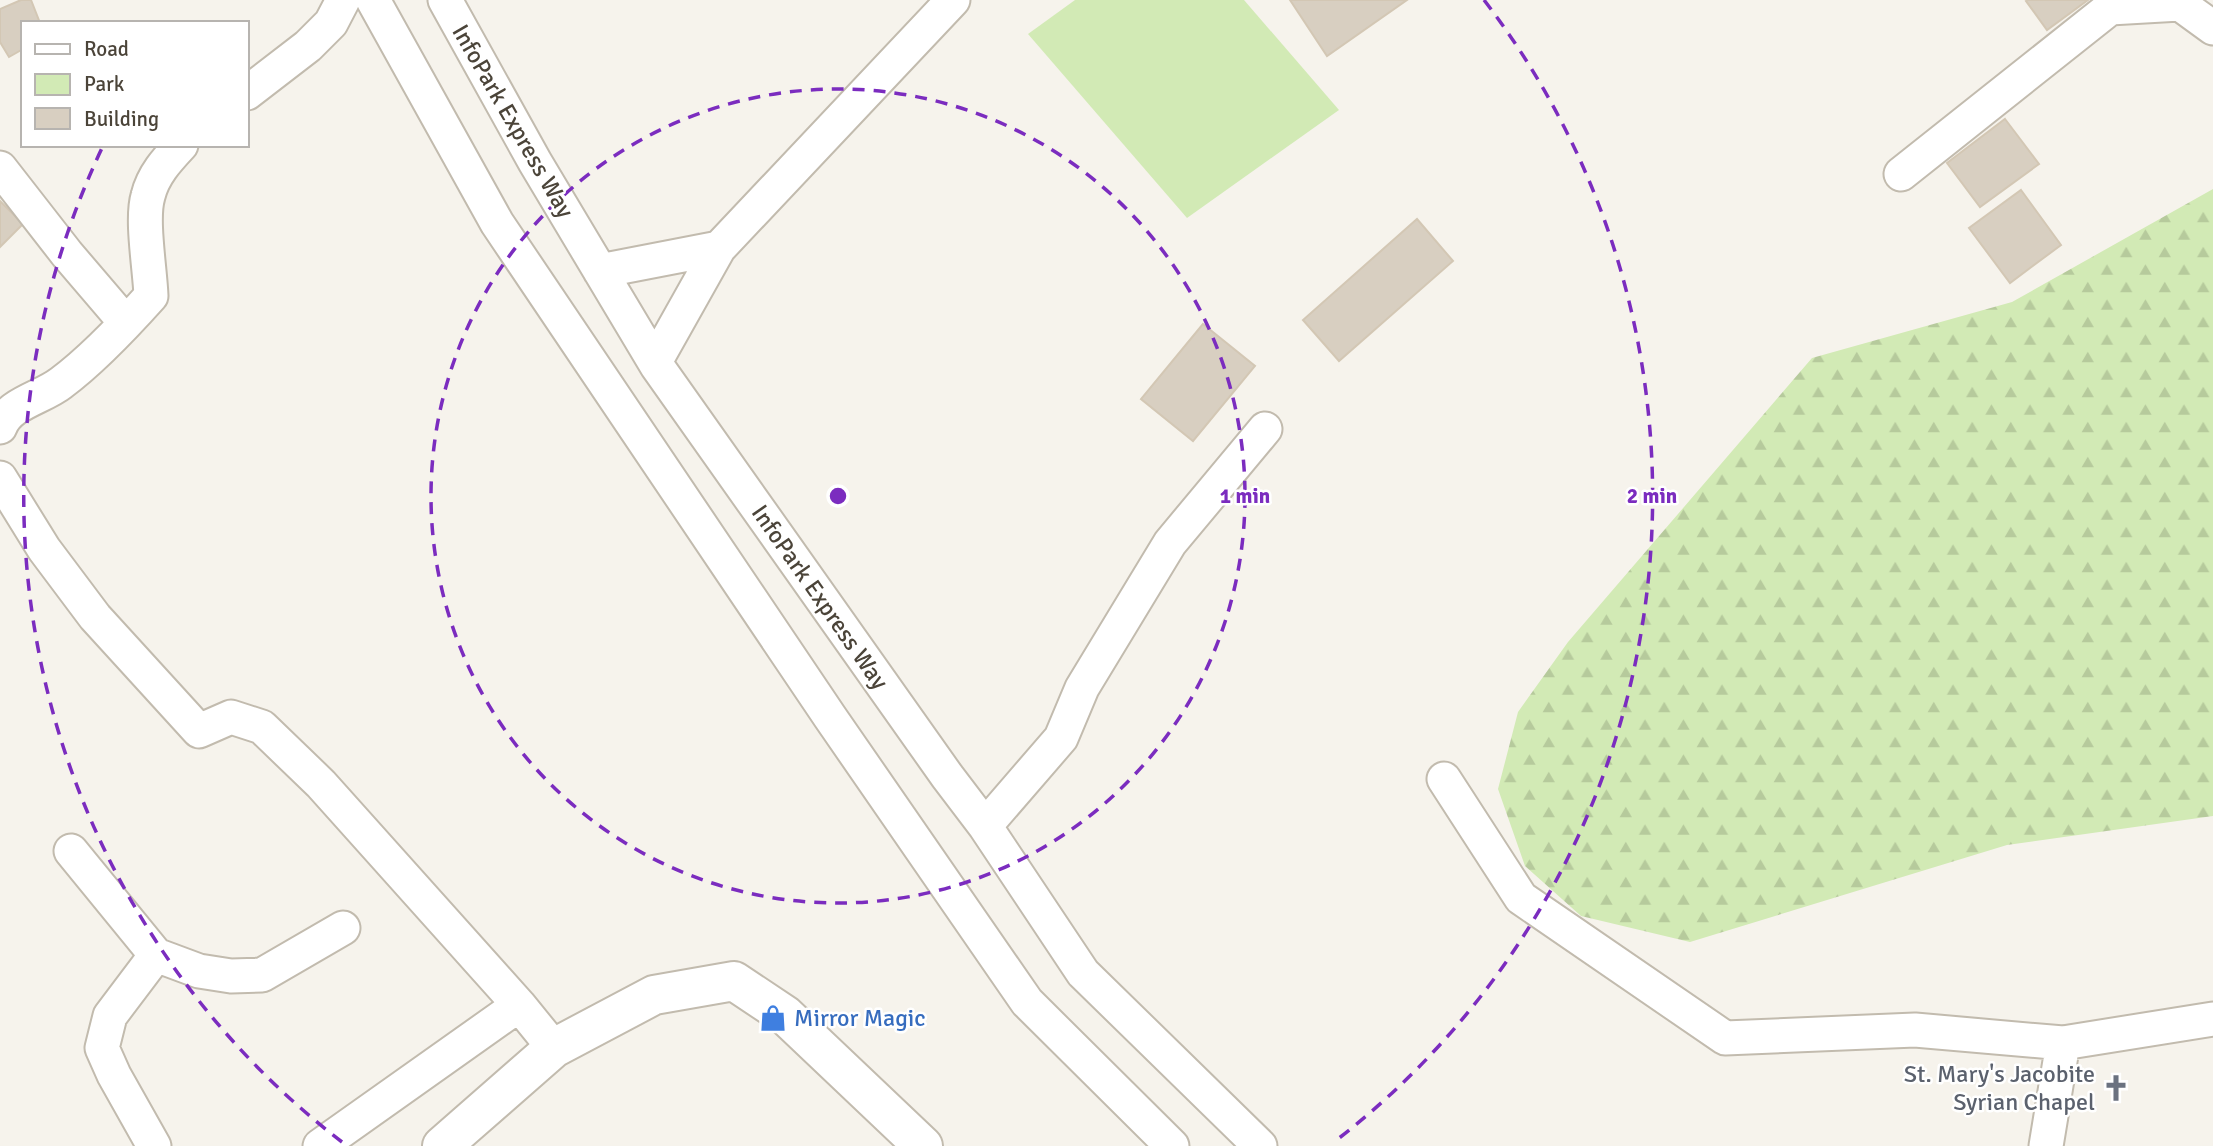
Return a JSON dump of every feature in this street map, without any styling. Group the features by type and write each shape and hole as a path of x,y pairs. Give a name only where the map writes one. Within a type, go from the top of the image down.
{"street":[{"path":"248,92 308,46 331,23 343,0"},
{"path":"373,0 496,223 830,717 1027,1002 1172,1146"},
{"name":"InfoPark Express Way","path":"445,0 534,162 655,362 985,826 1083,973 1260,1146"},
{"path":"655,362 719,248 953,0"},
{"path":"1901,174 2110,8 2180,2 2213,28"},
{"path":"0,427 3,418 20,405 60,384 151,296 146,227 147,197 162,165 179,147"},
{"path":"0,168 67,254 126,323"},
{"path":"600,271 719,248"},
{"path":"985,826 1061,738 1082,688 1170,543 1265,429"},
{"path":"0,478 44,549 95,617 199,731 231,718 262,727 321,784 519,1004 554,1048"},
{"path":"1444,779 1521,898 1725,1038 1915,1030 2063,1043 2213,1019"},
{"path":"71,852 156,955 199,971 231,976 262,975 343,928"},
{"path":"154,1146 102,1048 110,1016 156,955"},
{"path":"442,1146 554,1048 653,995 734,981 785,1015 923,1146"},
{"path":"320,1146 519,1004"},
{"path":"2046,1146 2063,1043"}],"green space":[{"path":"1075,0 1244,0 1339,110 1187,218 1028,34"},
{"path":"2213,189 2213,816 2007,845 1690,942 1581,916 1525,866 1498,789 1518,712 1568,642 1812,358 2012,302"}],"building":[{"path":"21,0 31,0 39,21 21,21 21,50 9,57 0,42 0,9"},
{"path":"1290,0 1407,0 1327,56"},
{"path":"2088,0 2047,30 2026,1"},
{"path":"2005,119 2039,164 1980,207 1947,163"},
{"path":"2021,190 2061,245 2010,283 1969,228"},
{"path":"0,201 23,224 0,247"},
{"path":"1417,219 1453,261 1339,361 1303,320"},
{"path":"1203,324 1255,366 1193,441 1141,399"}],"place":[{"name":"Mirror Magic","path":"773,1018"},
{"name":"St. Mary's Jacobite Syrian Chapel","path":"2116,1088"}]}
